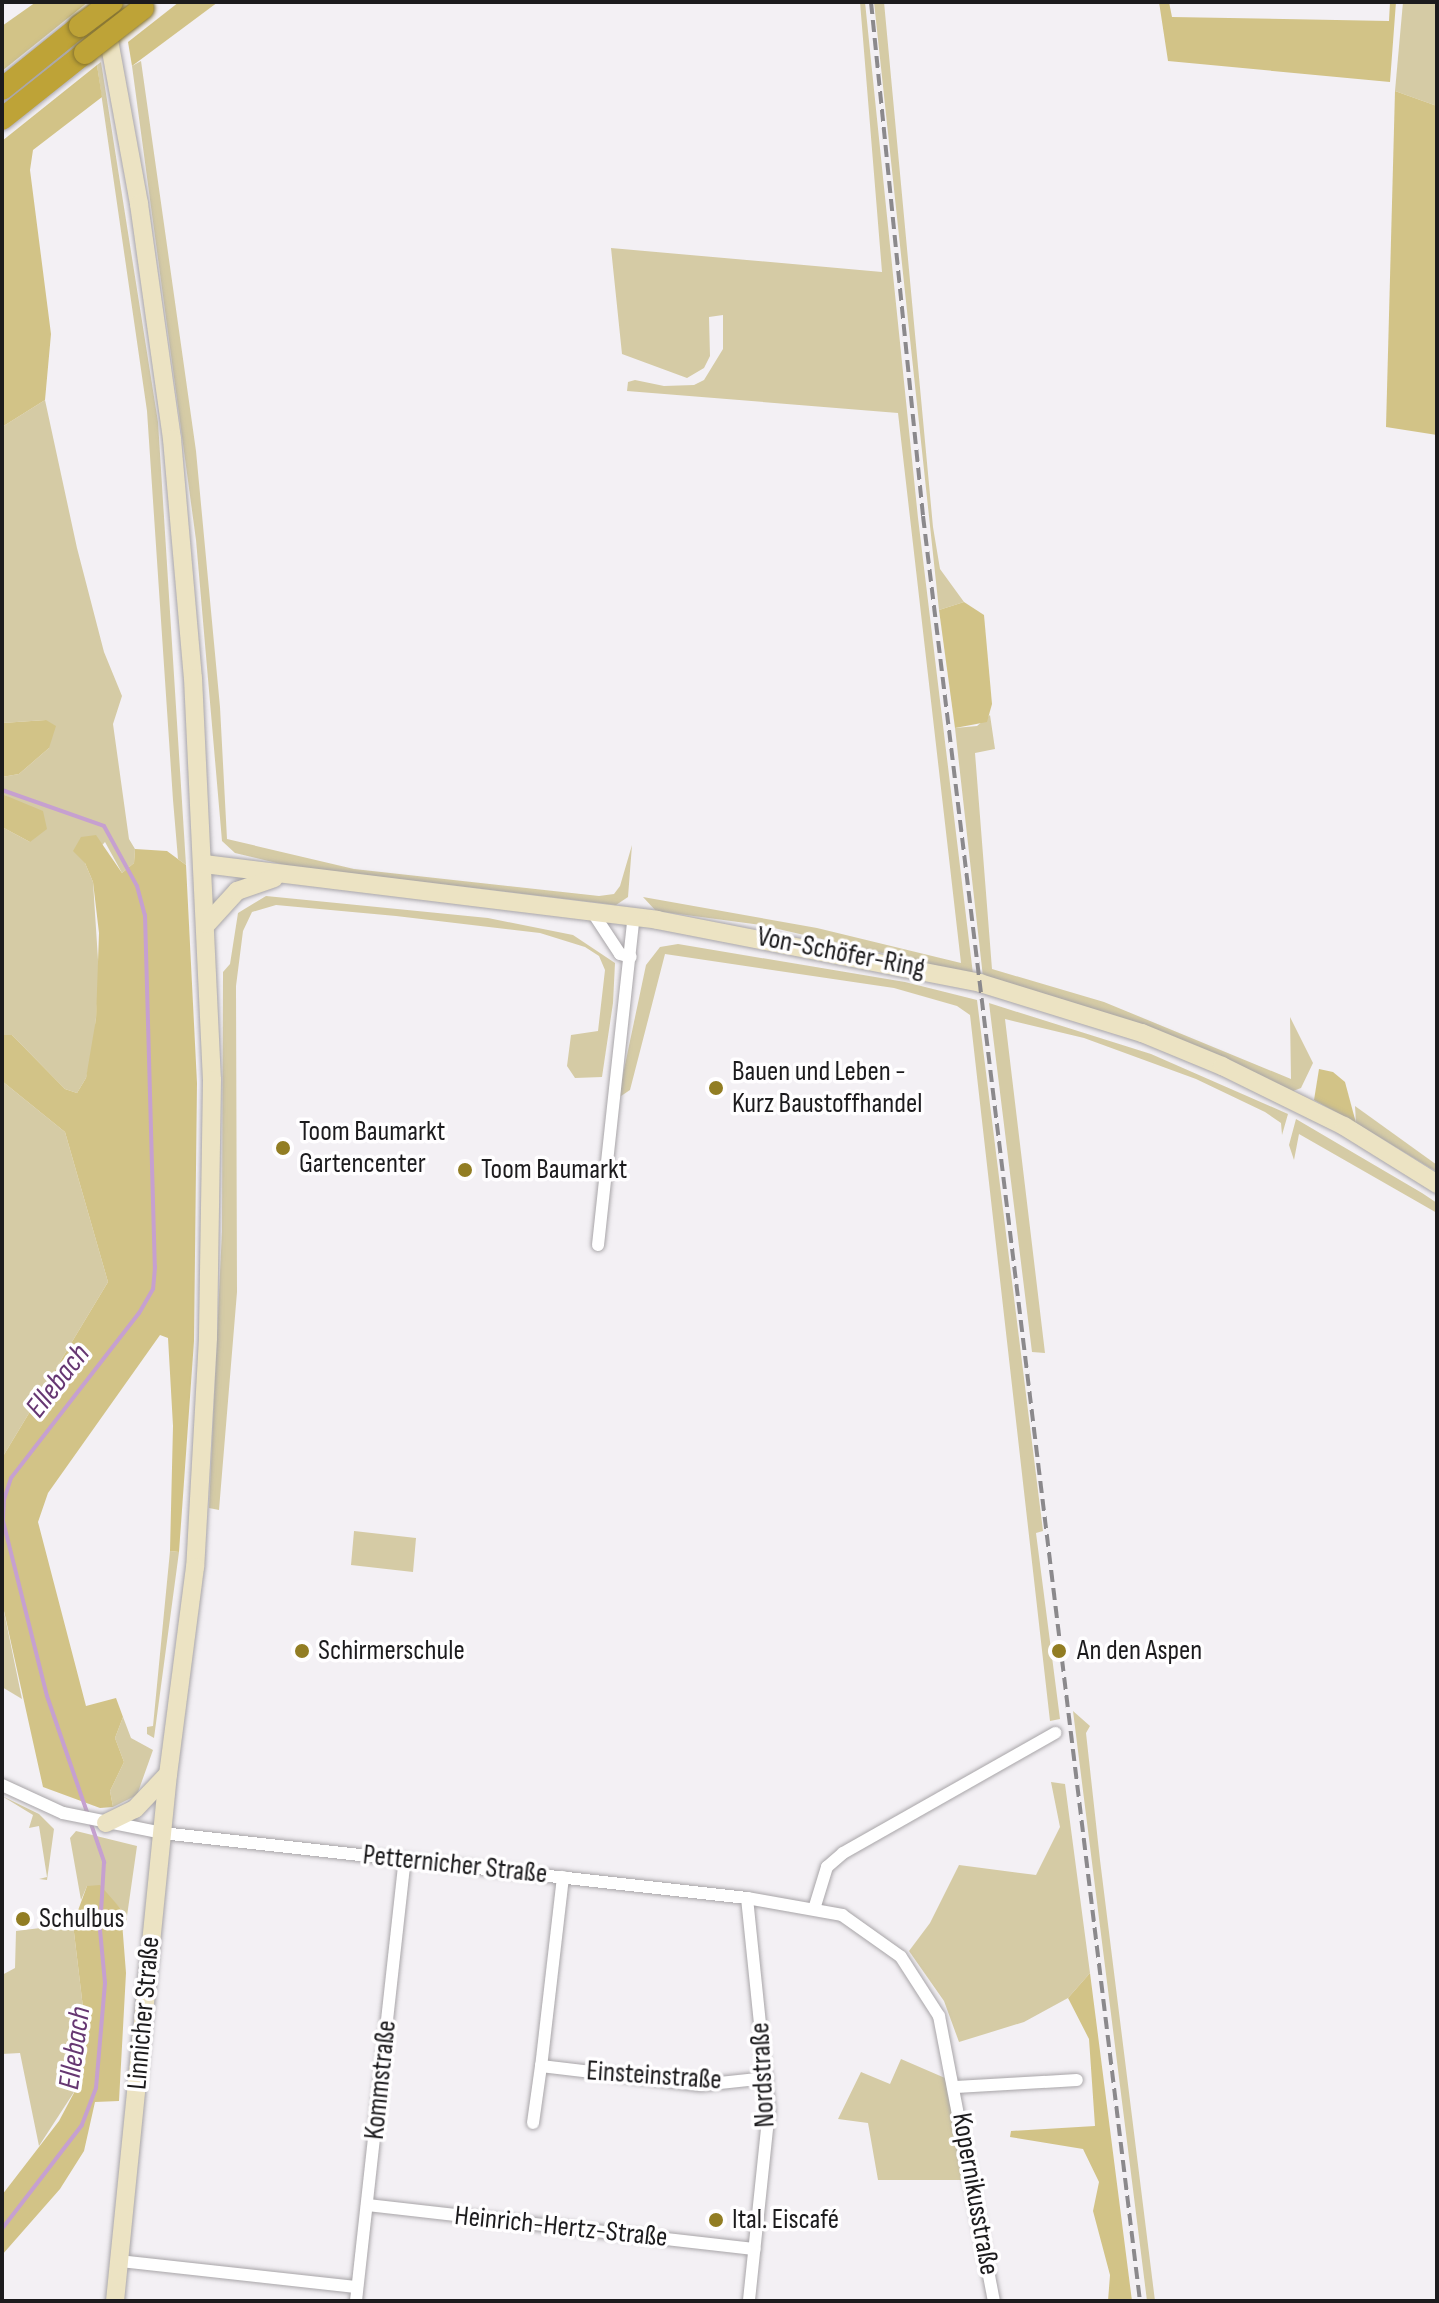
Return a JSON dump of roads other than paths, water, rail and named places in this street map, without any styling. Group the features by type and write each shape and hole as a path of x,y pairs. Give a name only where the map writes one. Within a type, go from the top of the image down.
{"highway":[{"path":"2,89 112,2"},
{"path":"2,119 146,5"}],"main road":[{"name":"Linnicher Straße","path":"102,2 139,204 172,439 204,864 212,1080 208,1338 195,1567 168,1774 115,2301"},
{"name":"Von-Schöfer-Ring","path":"204,864 283,876 634,916 934,971 1142,1033 1311,1109 1437,1184"},
{"path":"207,924 249,883 283,876"},
{"path":"103,1822 135,1809 168,1774"}],"street":[{"path":"593,913 620,954 631,957"},
{"path":"598,1245 634,916"},
{"path":"815,1906 827,1867 843,1853 1055,1733"},
{"name":"Petternicher Straße","path":"2,1785 77,1817 162,1833 747,1898"},
{"name":"Kommstraße","path":"356,2301 405,1860"},
{"path":"533,2123 563,1877"},
{"name":"Kopernikusstraße","path":"747,1898 815,1906 869,1930 920,1980 939,2016 956,2087 994,2301"},
{"name":"Nordstraße","path":"747,1898 769,2110 749,2301"},
{"name":"Einsteinstraße","path":"541,2066 701,2085 767,2078"},
{"name":"Kopernikusstraße","path":"956,2087 1077,2080"},
{"name":"Heinrich-Hertz-Straße","path":"367,2205 755,2249"},
{"path":"120,2261 357,2287"}],"waterway":[{"name":"Ellebach","path":"2,790 104,826 137,886 145,915 155,1267 153,1289 139,1313 11,1478 4,1499 3,1521 47,1696 104,1862 100,1930 105,1983 96,2088 82,2125 2,2229"}],"railway":[{"path":"871,2 923,516 1140,2301"}],"place":[{"name":"Bauen und Leben - Kurz Baustoffhandel","path":"716,1088"},
{"name":"Toom Baumarkt Gartencenter","path":"283,1148"},
{"name":"Toom Baumarkt","path":"465,1170"},
{"name":"Schirmerschule","path":"302,1651"},
{"name":"An den Aspen","path":"1059,1651"},
{"name":"Schulbus","path":"23,1919"},
{"name":"Ital. Eiscafé","path":"716,2220"}]}
